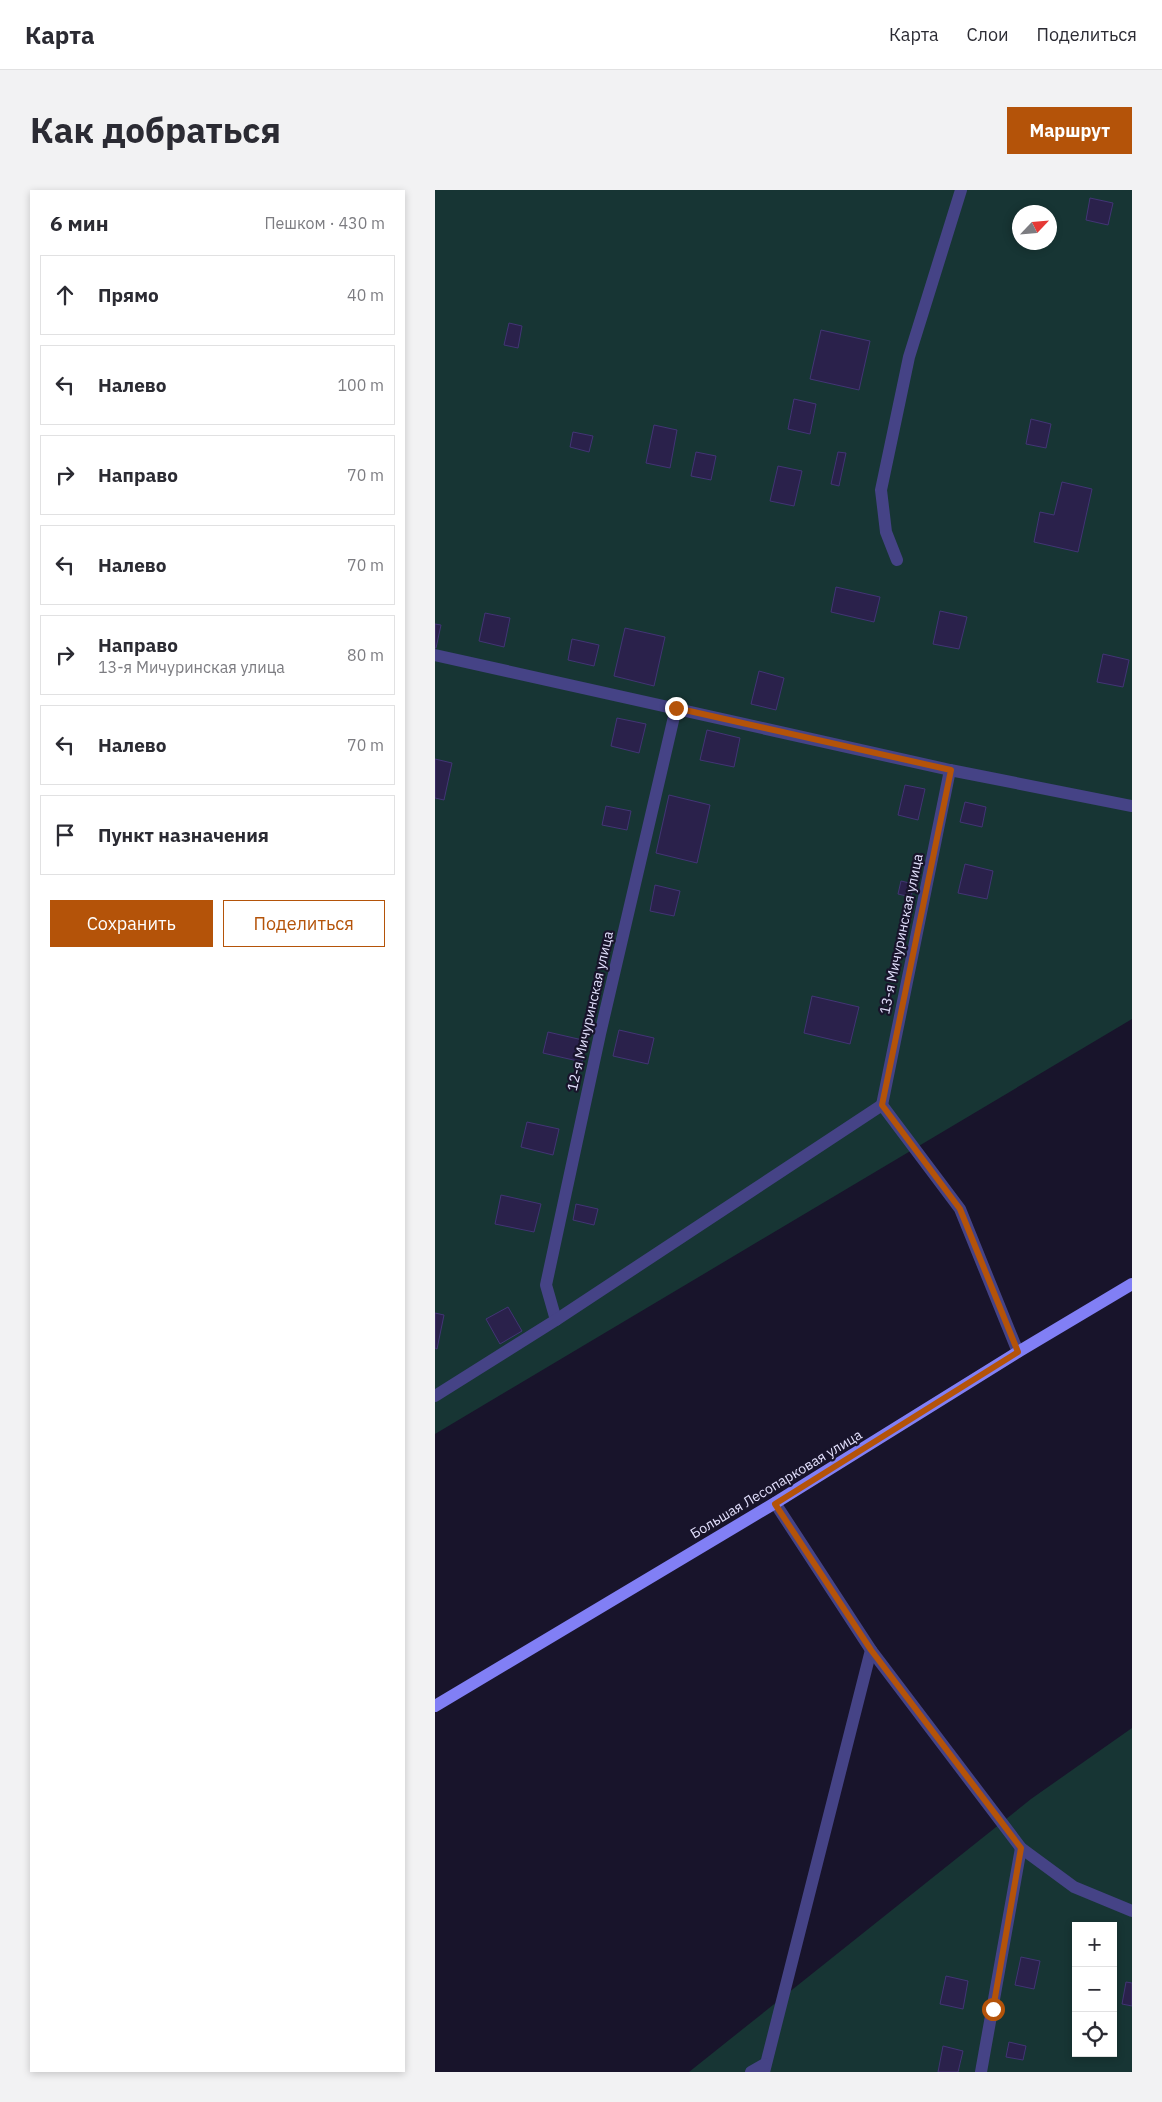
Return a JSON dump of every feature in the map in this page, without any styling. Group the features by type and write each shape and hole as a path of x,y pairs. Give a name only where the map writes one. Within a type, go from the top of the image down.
{"main road":[{"name":"Большая Лесопарковая улица","path":"435,1706 775,1504 1018,1352 1132,1284"}],"street":[{"path":"897,560 886,532 881,490 909,357 961,190"},
{"path":"435,655 951,770 1132,806"},
{"name":"12-я Мичуринская улица","path":"556,1320 546,1285 599,1034 676,708"},
{"name":"13-я Мичуринская улица","path":"882,1105 951,770"},
{"path":"435,1396 556,1320 882,1105 960,1209 1018,1352"},
{"path":"775,1504 871,1650 1021,1848 1074,1886 1132,1911"},
{"path":"751,2072 765,2068 871,1650"},
{"path":"981,2072 1021,1848"}],"green space":[{"path":"435,190 1132,190 1132,1019 435,1434"},
{"path":"1132,1728 1132,2072 689,2072 1031,1799"}],"building":[{"path":"1090,198 1113,203 1108,225 1086,220"},
{"path":"509,323 522,326 518,348 504,345"},
{"path":"821,330 870,341 859,390 810,379"},
{"path":"794,399 816,404 810,434 788,429"},
{"path":"1031,419 1051,424 1046,448 1026,444"},
{"path":"654,425 677,430 670,468 646,463"},
{"path":"573,432 593,436 589,452 570,447"},
{"path":"696,452 716,456 711,480 691,476"},
{"path":"838,452 846,453 839,486 831,484"},
{"path":"778,466 802,471 794,506 770,501"},
{"path":"1062,482 1092,489 1078,552 1034,542 1040,512 1054,515"},
{"path":"836,587 880,597 874,622 831,612"},
{"path":"940,611 967,617 959,649 933,644"},
{"path":"485,613 510,618 504,647 479,641"},
{"path":"435,624 441,625 436,648 435,648"},
{"path":"625,628 665,637 654,686 614,676"},
{"path":"572,639 599,645 594,666 568,660"},
{"path":"1103,654 1129,660 1123,687 1097,682"},
{"path":"759,671 784,678 776,710 751,704"},
{"path":"617,718 646,724 639,753 611,746"},
{"path":"707,730 740,738 734,767 700,760"},
{"path":"435,759 452,763 444,800 435,798"},
{"path":"905,785 925,789 918,820 898,815"},
{"path":"669,795 710,805 697,863 656,853"},
{"path":"965,802 986,807 982,827 960,822"},
{"path":"606,806 631,811 627,830 602,825"},
{"path":"965,864 993,871 987,899 958,893"},
{"path":"901,881 914,884 911,897 898,894"},
{"path":"655,885 680,891 674,916 650,911"},
{"path":"812,996 859,1007 850,1044 804,1033"},
{"path":"619,1030 654,1038 648,1064 613,1056"},
{"path":"548,1032 587,1041 582,1062 543,1053"},
{"path":"527,1122 559,1129 553,1155 521,1147"},
{"path":"501,1195 541,1204 534,1232 495,1224"},
{"path":"576,1204 598,1209 594,1225 573,1220"},
{"path":"508,1307 522,1331 500,1344 486,1319"},
{"path":"435,1313 444,1315 437,1349 435,1348"},
{"path":"1021,1957 1040,1961 1034,1989 1015,1985"},
{"path":"946,1976 968,1981 963,2009 940,2004"},
{"path":"1126,1982 1132,1983 1132,2006 1122,2004"},
{"path":"1009,2042 1026,2046 1023,2060 1006,2057"},
{"path":"943,2046 963,2051 958,2072 938,2072"}],"route":[{"path":"676,708 951,770 882,1105 960,1209 1018,1352 775,1504 871,1650 1021,1848 993,2009"}]}
